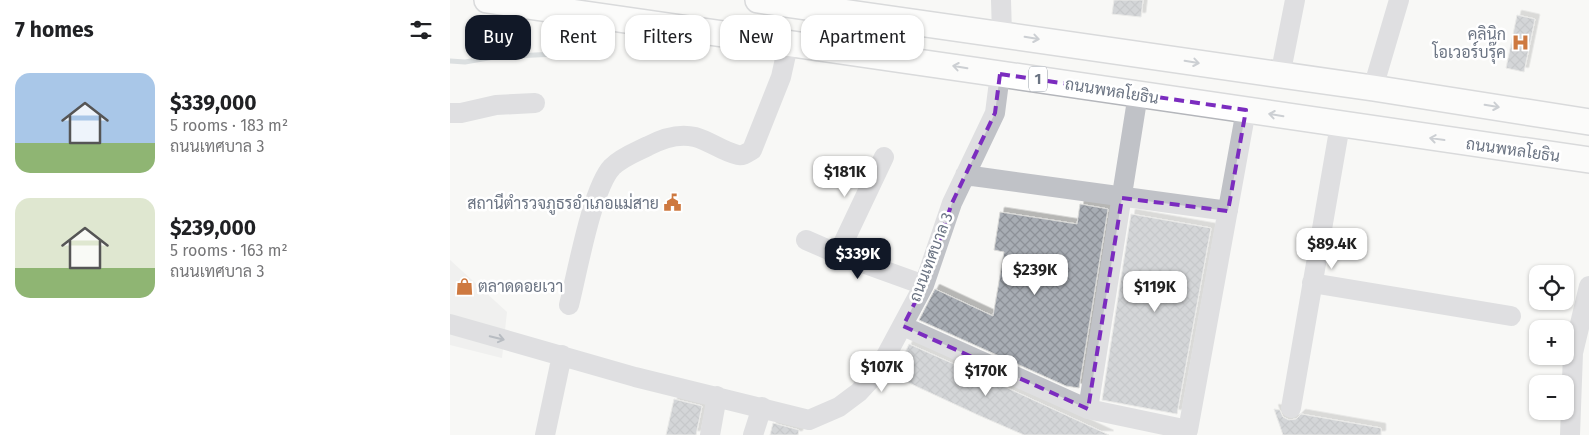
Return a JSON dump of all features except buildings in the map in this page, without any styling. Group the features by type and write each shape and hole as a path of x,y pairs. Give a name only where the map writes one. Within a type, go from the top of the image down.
{"main road":[{"name":"ถนนพหลโยธิน","path":"487,0 720,32"},
{"path":"758,0 1373,88 1589,122"},
{"path":"791,32 797,6"},
{"name":"ถนนพหลโยธิน","path":"791,41 1340,125 1589,160"}],"street":[{"path":"1001,0 1002,34"},
{"path":"1280,76 1296,0"},
{"path":"1373,88 1399,0"},
{"path":"569,305 597,196 605,177 612,168 631,154 661,139 681,135 715,144 737,155 744,155 752,150 781,78 785,60"},
{"name":"ถนนเทศบาล 3","path":"450,324 459,329 562,355 635,377 809,420 818,426 859,392 872,378 924,285 952,203 995,113 1000,74"},
{"path":"1088,409 1138,94"},
{"path":"450,113 461,113 496,106 535,103"},
{"path":"902,326 1088,409 1160,430 1188,430 1246,110"},
{"path":"1291,408 1340,125"},
{"path":"838,254 884,157"},
{"path":"965,175 1228,211"},
{"path":"806,240 838,254 924,285"},
{"path":"1312,283 1511,316"},
{"path":"1570,435 1589,286"},
{"path":"545,435 562,355"},
{"path":"710,435 717,396"},
{"path":"753,435 762,407"}],"highlighted area":[{"path":"1000,74 1246,110 1228,211 1122,198 1088,409 903,326 924,285 952,203 995,113"}],"shaded area":[{"name":"ตลาดดอยเวา","path":"450,260 507,312 502,358 450,345"}],"waterway":[{"path":"450,61 465,62 494,57 541,55"}],"place":[{"name":"คลินิก โอเวอร์บรุ๊ค","path":"1520,43"},
{"name":"สถานีตำรวจภูธรอำเภอแม่สาย","path":"673,203"},
{"name":"ตลาดดอยเวา","path":"464,286"}]}
